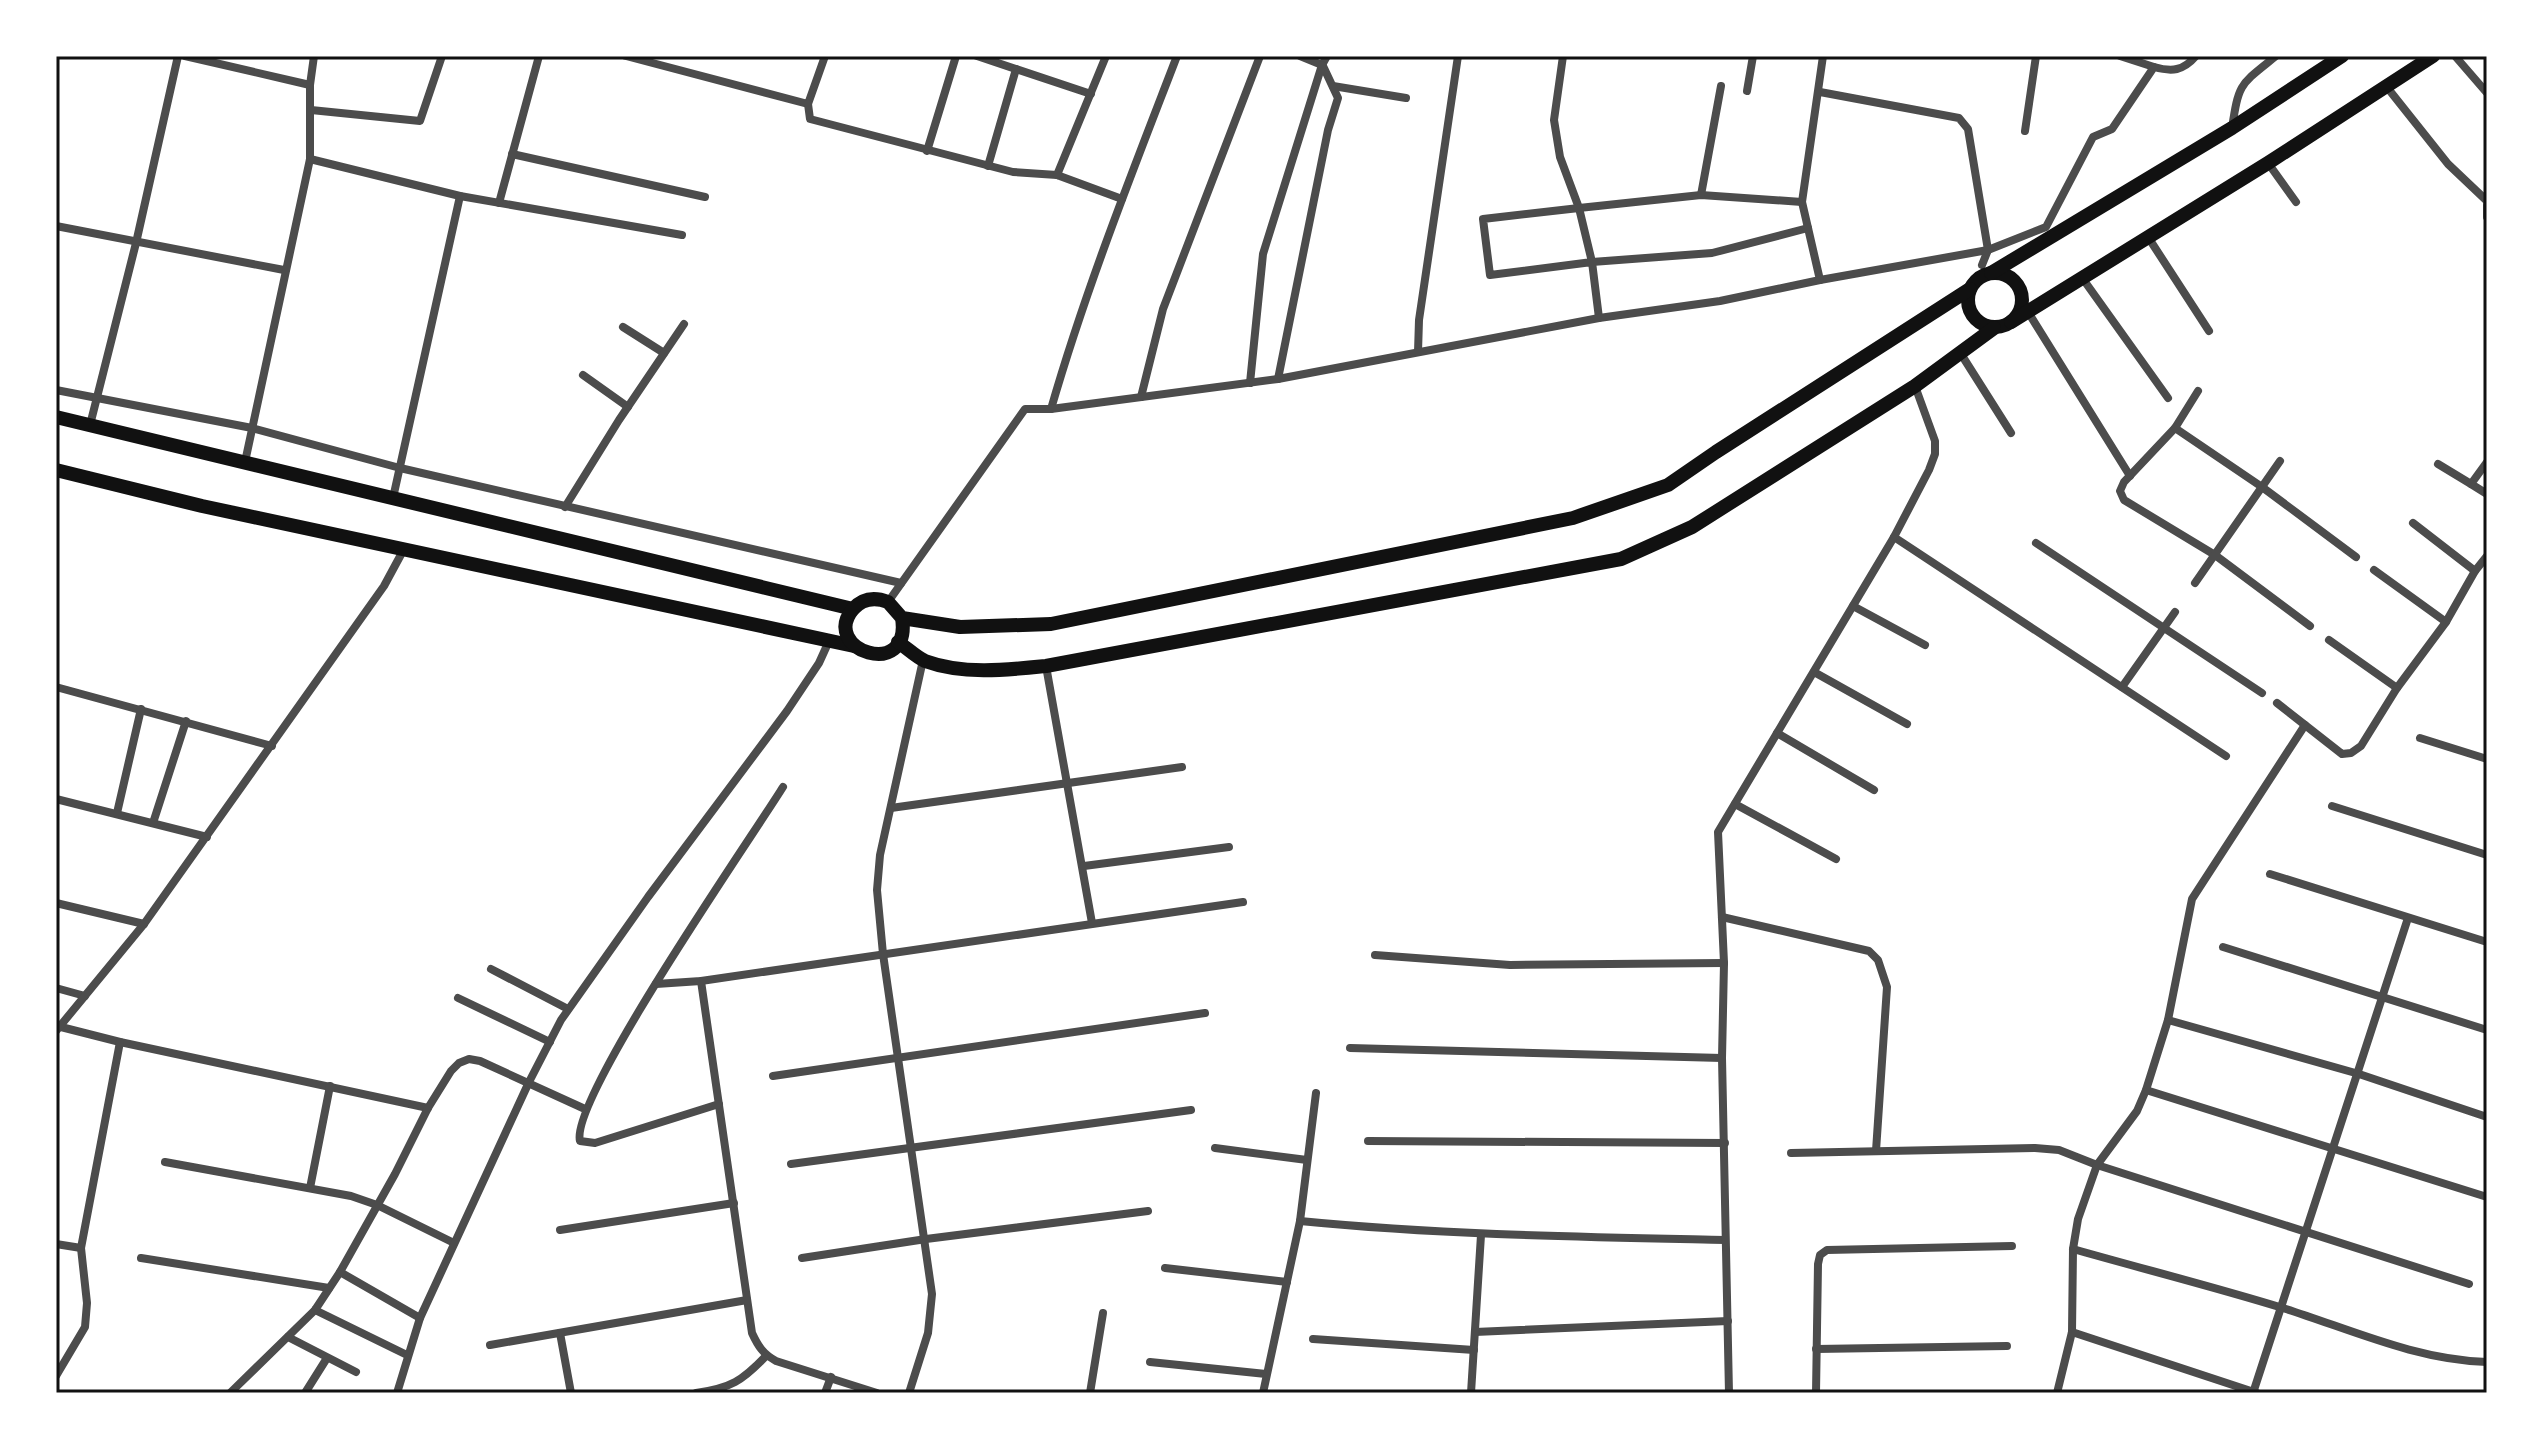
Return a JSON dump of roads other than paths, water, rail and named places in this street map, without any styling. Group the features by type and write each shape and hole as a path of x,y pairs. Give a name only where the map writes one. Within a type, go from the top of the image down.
{"highway":[{"path":"854,646 847,632 849,616 853,609 869,599 888,602 902,618 960,627 1051,624 1573,518 1668,485 1970,289 1987,269 2232,128 2342,56"},
{"path":"898,642 923,660 957,668 988,671 1046,666 1621,559 1692,527 1915,386 1994,328 2011,322 2083,279 2433,56"},
{"path":"1987,269 2009,276 2020,290 2021,308 2011,322"},
{"path":"1970,289 1967,302 1972,315 1981,324 1994,328"},
{"path":"56,417 853,609"},
{"path":"56,470 202,506 854,646 877,655 885,653 898,642 902,635 902,618"}],"street":[{"path":"90,425 136,243 178,56"},
{"path":"185,56 310,85"},
{"path":"245,462 310,159 310,85 314,56"},
{"path":"311,110 420,121 442,56"},
{"path":"499,203 539,56"},
{"path":"626,56 808,104"},
{"path":"825,56 808,104 810,119 1013,172 1057,175 1122,199"},
{"path":"927,151 956,56"},
{"path":"977,56 1091,94"},
{"path":"1057,175 1106,56"},
{"path":"1051,409 1075,325 1177,56"},
{"path":"1141,397 1163,309 1260,56"},
{"path":"1300,56 1325,61"},
{"path":"1418,352 1419,320 1458,56"},
{"path":"1563,56 1554,120 1560,157 1579,208 1592,262 1599,318"},
{"path":"1747,91 1753,56"},
{"path":"1820,280 1802,202 1823,56"},
{"path":"2025,131 2036,56"},
{"path":"2120,56 2171,72 2189,64 2196,56"},
{"path":"2232,128 2238,90 2276,56"},
{"path":"2455,56 2487,93"},
{"path":"1250,383 1263,254 1325,61"},
{"path":"1278,379 1328,130 1338,98 1325,61"},
{"path":"888,602 1025,409 1051,409 1278,379 1599,318 1720,301 1988,250 2046,227 2093,137 2112,129 2154,67"},
{"path":"988,166 1016,69"},
{"path":"1333,86 1406,98"},
{"path":"1701,195 1721,86"},
{"path":"2386,86 2448,164 2487,203 2487,217"},
{"path":"1820,92 1959,118 1964,122 1968,129 1988,250 1987,269"},
{"path":"512,154 705,197"},
{"path":"310,159 460,196 682,235"},
{"path":"2268,163 2296,202"},
{"path":"1802,202 1701,195 1483,219 1490,275 1592,262 1712,253 1808,228"},
{"path":"393,498 460,196"},
{"path":"56,226 284,270"},
{"path":"2148,237 2209,331"},
{"path":"2083,279 2168,398"},
{"path":"2028,312 2130,476"},
{"path":"565,507 684,324"},
{"path":"623,327 664,353"},
{"path":"1961,354 2011,433"},
{"path":"583,375 628,407"},
{"path":"1729,1393 1722,1058 1724,963 1718,832 1894,537 1935,454 1935,441 1915,386"},
{"path":"56,390 252,428 400,468 901,583"},
{"path":"2198,391 2175,428 2130,476 2120,491 2124,500 2215,555 2310,626"},
{"path":"2175,428 2262,487 2356,557"},
{"path":"2195,583 2280,461"},
{"path":"2471,484 2487,462"},
{"path":"2438,464 2487,494"},
{"path":"2413,523 2475,571"},
{"path":"1894,537 2226,756"},
{"path":"2036,543 2262,693"},
{"path":"404,549 384,586 144,924 57,1028 428,1108"},
{"path":"2277,703 2342,754 2351,753 2361,746 2487,556"},
{"path":"2374,570 2446,622"},
{"path":"1853,606 1925,645"},
{"path":"2122,687 2175,612"},
{"path":"2329,640 2397,688"},
{"path":"397,1393 420,1318 529,1082 568,1009 787,711 819,663 829,641"},
{"path":"909,1393 932,1315 932,1294 883,954 877,890 880,855 923,660"},
{"path":"1046,666 1092,923"},
{"path":"1814,672 1907,724"},
{"path":"56,687 272,746"},
{"path":"117,813 141,709"},
{"path":"153,823 186,721"},
{"path":"2057,1393 2072,1332 2073,1249 2078,1219 2097,1165 2137,1111 2146,1090 2168,1020 2192,899 2305,725"},
{"path":"1777,733 1874,790"},
{"path":"2420,738 2487,759"},
{"path":"891,808 1182,767"},
{"path":"719,1104 589,1144 580,1141 585,1109 656,984 783,787"},
{"path":"56,799 207,837"},
{"path":"1735,804 1836,859"},
{"path":"2332,806 2487,855"},
{"path":"1084,866 1229,847"},
{"path":"2270,874 2487,942"},
{"path":"656,984 701,981 1243,902"},
{"path":"56,903 144,924"},
{"path":"1722,917 1869,951 1878,960 1887,987 1876,1151"},
{"path":"2072,1332 2255,1393 2408,918"},
{"path":"2223,947 2487,1030"},
{"path":"1375,955 1510,965 1724,963"},
{"path":"491,969 568,1009"},
{"path":"701,981 752,1333 757,1346 766,1356 877,1393"},
{"path":"56,988 85,996"},
{"path":"458,998 550,1042"},
{"path":"773,1076 1205,1013"},
{"path":"2168,1020 2359,1074 2487,1117"},
{"path":"56,1376 85,1327 87,1303 81,1248 120,1042"},
{"path":"1350,1048 1722,1058"},
{"path":"230,1393 315,1310 340,1272 428,1108 459,1063 469,1059 480,1061 585,1109"},
{"path":"310,1188 330,1086"},
{"path":"2146,1090 2487,1197"},
{"path":"1263,1393 1300,1221 1316,1093"},
{"path":"791,1164 1191,1110"},
{"path":"1368,1141 1725,1143"},
{"path":"1215,1148 1307,1160"},
{"path":"1791,1153 2059,1150 2097,1165 2469,1284"},
{"path":"165,1162 351,1196 377,1205 454,1243"},
{"path":"560,1230 734,1203"},
{"path":"802,1258 1148,1211"},
{"path":"1300,1221 1481,1235 1725,1240"},
{"path":"1471,1393 1481,1235"},
{"path":"56,1244 81,1248"},
{"path":"1816,1393 1820,1255 1827,1250 2012,1246"},
{"path":"2073,1249 2282,1308 2427,1355 2487,1362"},
{"path":"141,1258 329,1288"},
{"path":"1165,1268 1287,1282"},
{"path":"340,1272 420,1318"},
{"path":"490,1345 747,1300"},
{"path":"315,1310 407,1355"},
{"path":"1090,1393 1103,1313"},
{"path":"1475,1332 1728,1321"},
{"path":"560,1333 571,1393"},
{"path":"288,1337 356,1372"},
{"path":"1313,1339 1474,1350"},
{"path":"1816,1349 2007,1346"},
{"path":"696,1393 733,1385 745,1378 766,1356"},
{"path":"305,1393 327,1358"},
{"path":"1150,1362 1266,1374"},
{"path":"825,1393 831,1377"}]}
